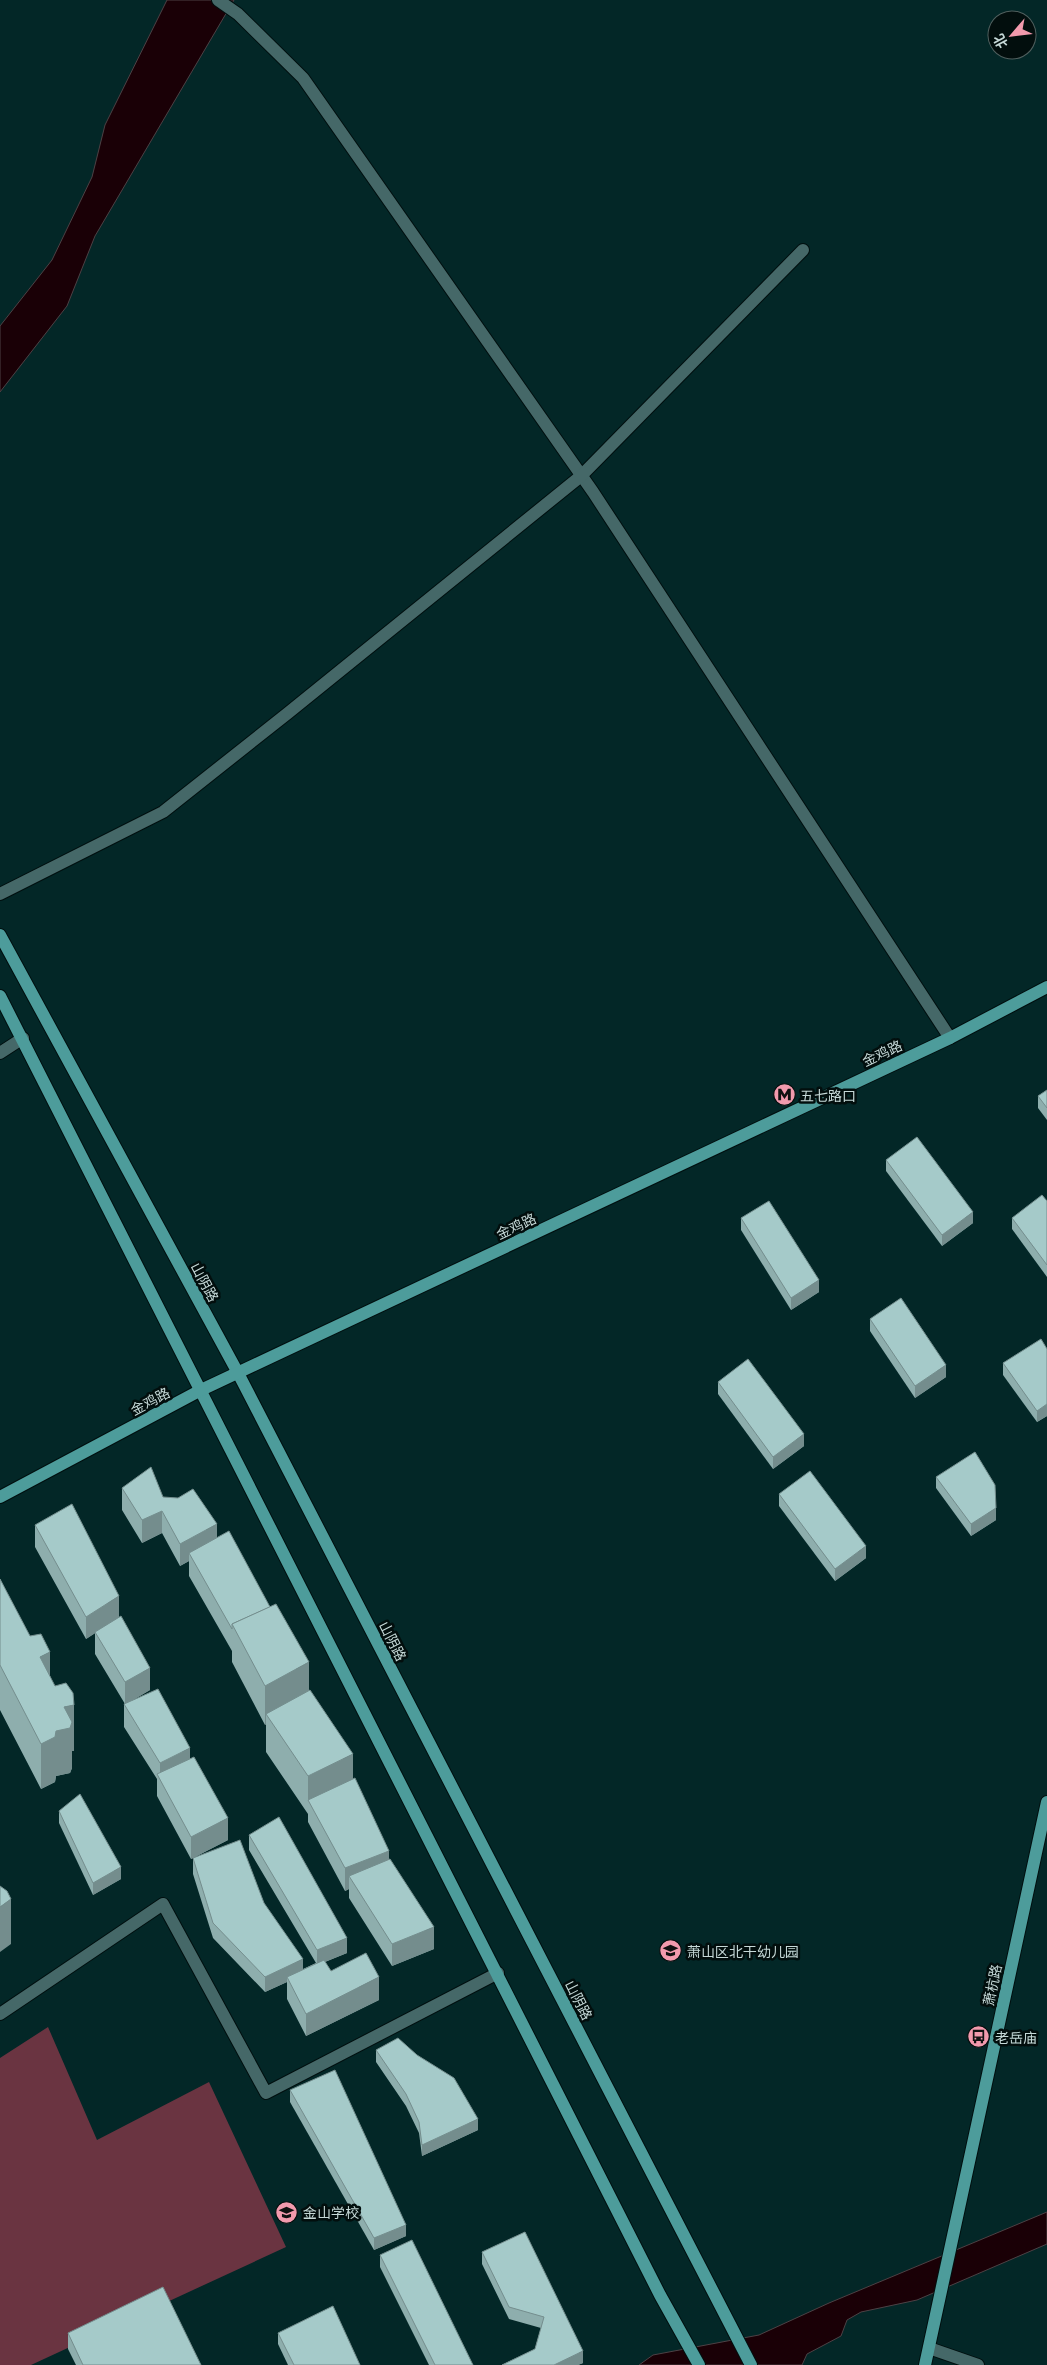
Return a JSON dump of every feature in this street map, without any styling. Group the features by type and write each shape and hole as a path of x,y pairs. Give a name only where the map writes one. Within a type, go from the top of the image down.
{"main road":[{"name":"山阴路","path":"0,935 238,1373 750,2365"},
{"name":"金鸡路","path":"0,1497 201,1390 950,1038 1047,987"},
{"path":"0,996 660,2295 700,2365"},
{"name":"萧杭路","path":"929,2348 1047,1802"},
{"path":"925,2365 929,2348"}],"street":[{"path":"218,0 238,14 303,78 582,476 950,1038"},
{"path":"0,894 163,812 582,476 803,250"},
{"path":"0,1053 23,1038"},
{"path":"0,2014 163,1904 266,2093 498,1973"},
{"path":"929,2348 978,2365"}],"shaded area":[{"path":"167,0 234,0 95,236 67,306 0,392 0,326 52,260 92,177 105,125"},
{"path":"48,2027 97,2140 209,2082 286,2247 31,2365 0,2365 0,2058"},
{"path":"1047,2212 1047,2244 917,2300 861,2312 847,2320 841,2336 807,2354 802,2365 639,2365 653,2355 759,2335 829,2303"}],"building":[{"path":"1047,1090 1047,1108 1038,1096"},
{"path":"917,1137 973,1212 942,1235 886,1160"},
{"path":"1042,1195 1047,1201 1047,1265 1012,1218"},
{"path":"769,1201 819,1280 791,1298 741,1218"},
{"path":"901,1298 946,1365 915,1386 870,1319"},
{"path":"1041,1339 1047,1349 1047,1404 1037,1411 1003,1363"},
{"path":"748,1359 804,1434 773,1457 718,1382"},
{"path":"975,1452 995,1485 996,1508 971,1524 936,1477"},
{"path":"151,1467 163,1497 178,1498 193,1489 217,1524 180,1544 162,1511 142,1520 122,1488"},
{"path":"810,1471 866,1546 835,1569 779,1494"},
{"path":"72,1504 119,1596 86,1617 35,1525"},
{"path":"229,1531 270,1607 232,1624 232,1629 189,1553"},
{"path":"0,1579 30,1636 41,1634 50,1652 40,1657 55,1686 66,1683 73,1693 74,1705 64,1707 72,1722 70,1728 56,1731 55,1737 41,1744 0,1665"},
{"path":"276,1604 309,1662 265,1686 232,1624"},
{"path":"121,1616 150,1668 125,1682 95,1632"},
{"path":"158,1689 190,1748 160,1763 124,1704"},
{"path":"310,1690 353,1754 308,1776 266,1714"},
{"path":"194,1757 228,1818 191,1837 157,1774"},
{"path":"355,1778 389,1851 345,1868 308,1800"},
{"path":"80,1794 121,1867 93,1883 59,1811"},
{"path":"279,1817 347,1938 317,1950 249,1835"},
{"path":"240,1840 264,1903 303,1959 265,1977 213,1923 193,1858"},
{"path":"390,1859 434,1927 392,1944 349,1876"},
{"path":"0,1886 7,1891 11,1899 0,1907"},
{"path":"366,1953 379,1977 306,2014 287,1977 324,1960 331,1971"},
{"path":"398,2038 417,2055 454,2078 478,2119 422,2145 419,2122 406,2094 376,2050"},
{"path":"335,2070 406,2225 374,2238 290,2090"},
{"path":"525,2232 583,2351 554,2365 502,2365 535,2349 544,2317 509,2307 482,2252"},
{"path":"412,2240 473,2365 435,2365 380,2255"},
{"path":"163,2287 201,2365 83,2365 68,2333"},
{"path":"333,2306 360,2365 294,2365 278,2333"}],"place":[{"name":"五七路口","path":"784,1095"},
{"name":"萧山区北干幼儿园","path":"671,1951"},
{"name":"老岳庙","path":"979,2037"},
{"name":"金山学校","path":"287,2212"}]}
